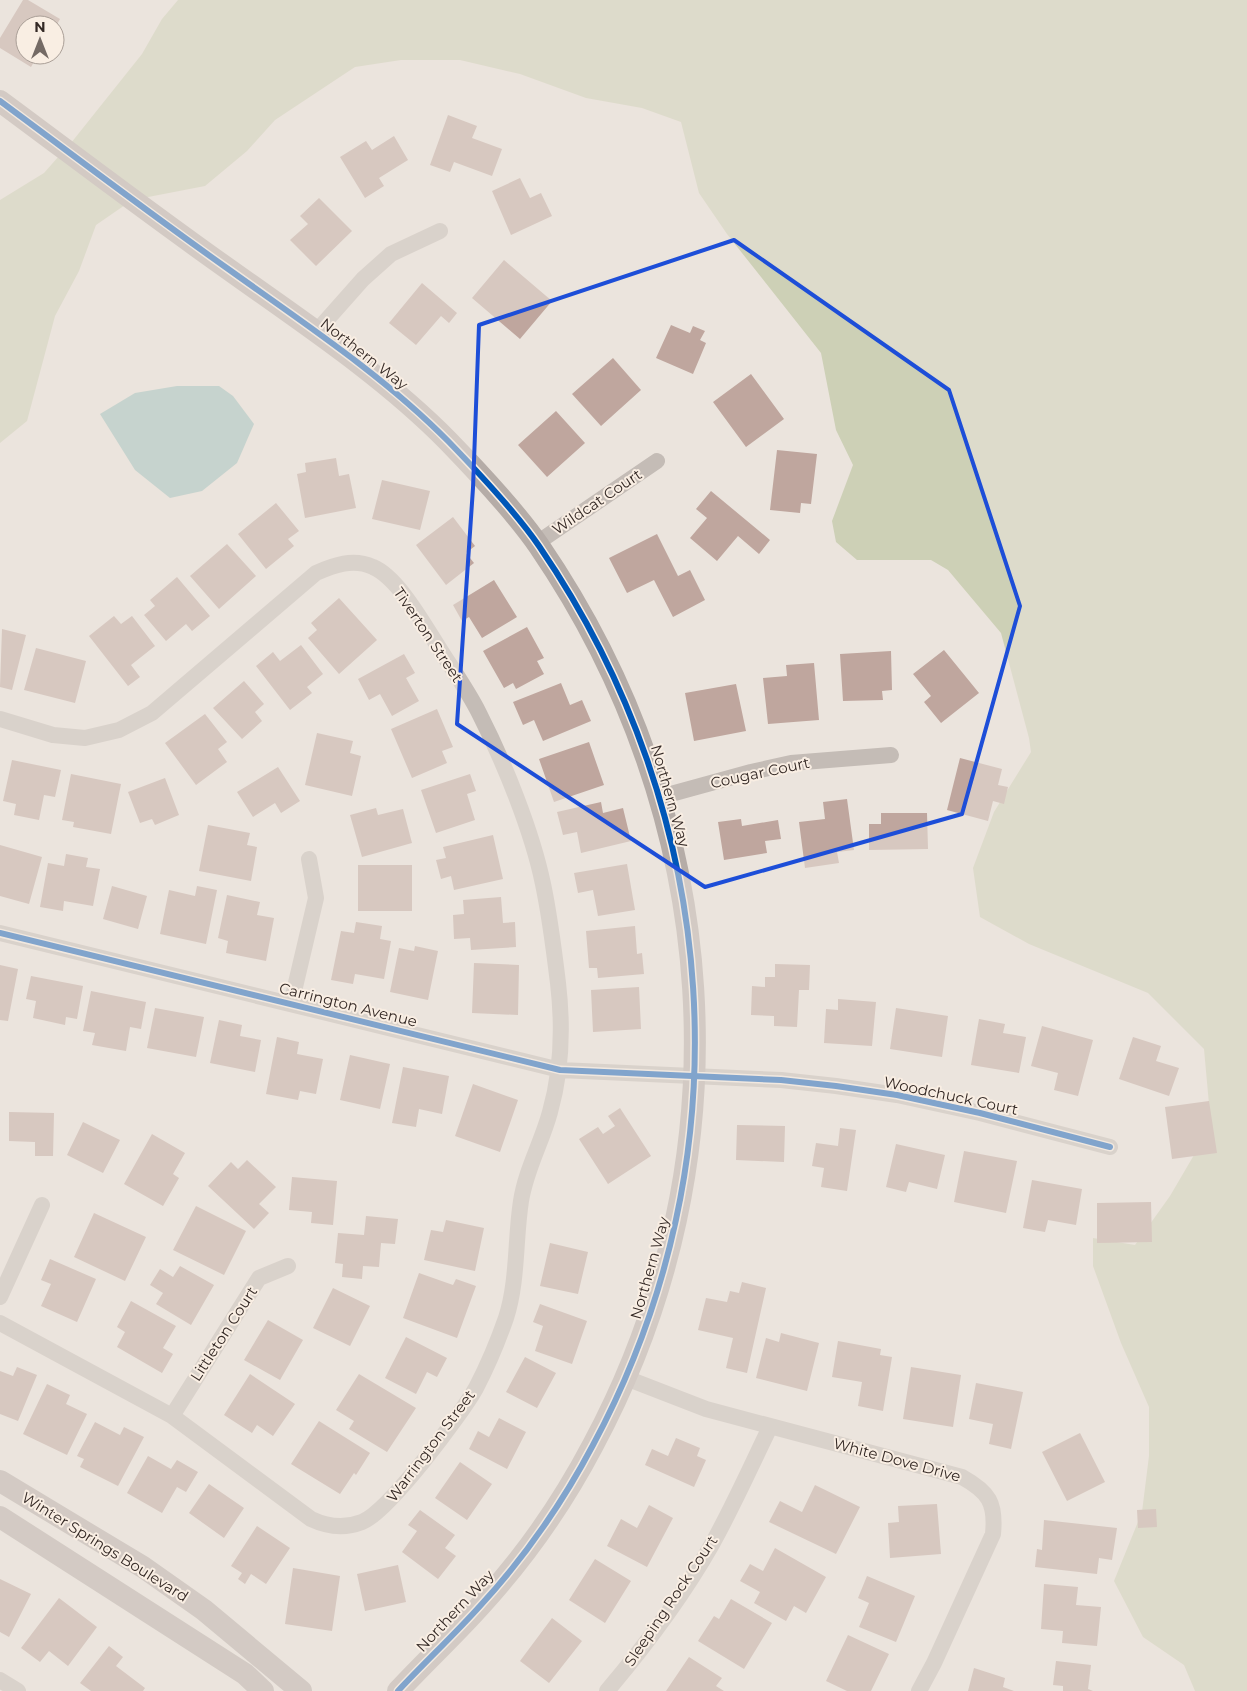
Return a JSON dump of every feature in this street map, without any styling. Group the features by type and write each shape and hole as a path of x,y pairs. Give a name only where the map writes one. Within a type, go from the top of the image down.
{"street":[{"name":"Northern Way","path":"0,101 139,205 316,332 401,398 446,439 537,543 608,663 635,723 660,797 682,888 690,944 695,1010 694,1075 689,1147 680,1207 667,1261 626,1378 588,1454 556,1507 520,1557 480,1606 398,1691"},
{"path":"316,332 363,279 391,254 440,231"},
{"name":"Wildcat Court","path":"537,543 657,461"},
{"name":"Tiverton Street","path":"0,719 53,735 85,738 119,730 152,713 316,573 336,564 354,563 374,567 393,583 424,622 478,711 496,750 529,836 543,883 558,985 560,1070"},
{"name":"Cougar Court","path":"660,797 791,763 891,755"},
{"path":"291,1004 316,898 309,859"},
{"name":"Carrington Avenue","path":"0,933 560,1070 694,1075"},
{"name":"Warrington Street","path":"0,1323 172,1416 311,1519 327,1526 344,1526 364,1521 383,1508 404,1484 475,1388 506,1318 511,1298 521,1198 529,1167 550,1114 560,1070"},
{"name":"Woodchuck Court","path":"694,1075 781,1080 897,1095 980,1113 1110,1147"},
{"path":"0,1297 42,1205"},
{"name":"Littleton Court","path":"172,1416 260,1278 288,1266"},
{"name":"White Dove Drive","path":"626,1378 677,1400 962,1477 980,1487 990,1501 995,1517 992,1534 934,1663 919,1691"},
{"name":"Sleeping Rock Court","path":"607,1691 671,1607 711,1546 770,1426"},
{"name":"Winter Springs Boulevard","path":"0,1481 143,1566 204,1610 301,1691"},
{"name":"Winter Springs Boulevard","path":"0,1517 245,1674 263,1691"},
{"path":"0,1680 18,1691"}],"highlighted area":[{"path":"734,240 949,390 1020,606 962,814 705,887 457,724 473,488 479,325"}],"green space":[{"path":"178,0 1247,0 1247,1691 1195,1691 1184,1665 1143,1637 1114,1581 1142,1512 1149,1456 1149,1407 1121,1343 1093,1266 1093,1238 1135,1245 1170,1196 1211,1126 1204,1049 1148,993 1029,944 980,917 973,868 994,812 1031,752 1001,633 948,570 931,560 857,560 836,542 832,521 853,465 836,430 821,353 727,234 699,193 681,122 642,108 586,98 520,74 460,60 401,60 355,67 275,120 247,151 205,186 143,198 71,143 142,54 162,19"},
{"path":"59,156 125,205 96,225 79,271 55,316 27,421 0,443 0,200 44,173"}],"water":[{"path":"177,386 219,386 233,396 254,424 237,463 202,491 170,498 135,470 100,414 135,393"}],"building":[{"path":"23,0 28,0 53,15 15,15 15,57 0,48 0,38"},
{"path":"448,115 477,126 472,138 502,149 492,176 454,162 450,172 430,165"},
{"path":"394,136 408,160 379,178 384,186 365,198 340,157 366,141 372,150"},
{"path":"520,178 530,198 541,193 552,216 511,235 492,191"},
{"path":"319,198 352,231 316,266 290,240 308,224 300,216"},
{"path":"504,260 552,301 520,339 472,298"},
{"path":"422,283 457,313 449,323 441,316 416,345 389,323"},
{"path":"671,325 690,333 693,326 705,331 700,340 706,343 693,374 656,358"},
{"path":"613,358 641,390 601,426 572,394"},
{"path":"751,374 784,419 746,447 713,402"},
{"path":"556,411 585,443 547,477 518,445"},
{"path":"777,450 817,454 811,504 801,503 800,513 770,510"},
{"path":"336,458 339,476 349,474 356,508 305,518 297,474 306,472 305,463"},
{"path":"382,480 430,491 420,530 372,519"},
{"path":"711,491 770,540 759,554 738,536 717,561 690,538 707,518 696,509"},
{"path":"276,503 299,531 288,539 294,546 266,569 238,534"},
{"path":"453,517 475,546 466,553 474,563 446,585 416,545"},
{"path":"657,534 678,576 690,570 705,600 673,617 654,580 627,593 609,558"},
{"path":"227,544 256,576 219,609 190,576"},
{"path":"177,577 210,616 192,631 186,624 166,641 144,615 155,606 150,600"},
{"path":"494,580 517,617 482,638 469,617 462,621 453,605"},
{"path":"339,598 377,640 339,674 308,638 317,630 311,623"},
{"path":"114,616 121,624 132,616 155,646 131,665 140,677 128,686 89,636"},
{"path":"527,627 544,658 537,661 544,674 516,689 513,683 504,688 483,651"},
{"path":"2,629 26,635 12,690 0,687"},
{"path":"301,645 323,674 307,687 312,693 290,710 256,666 273,652 280,661"},
{"path":"36,648 86,661 75,703 24,690"},
{"path":"944,650 979,693 941,723 924,702 931,696 913,674"},
{"path":"891,651 892,690 882,691 883,700 843,701 840,654"},
{"path":"404,654 415,673 406,678 419,701 392,716 380,694 369,700 358,679"},
{"path":"814,663 819,720 768,724 763,678 787,676 786,665"},
{"path":"244,681 264,704 255,712 262,721 242,739 213,708"},
{"path":"561,683 570,705 582,700 591,721 543,741 534,720 523,725 513,702"},
{"path":"736,684 746,731 694,741 685,693"},
{"path":"437,709 453,747 442,751 447,763 412,778 391,729"},
{"path":"205,714 227,742 218,749 227,762 196,785 165,743"},
{"path":"317,733 353,741 350,753 361,756 352,796 305,785"},
{"path":"589,742 604,785 554,802 539,759"},
{"path":"960,758 1002,769 998,785 1008,787 1004,804 993,801 988,821 947,810"},
{"path":"12,760 61,770 55,797 44,795 39,820 14,815 16,804 3,801"},
{"path":"278,767 300,801 281,813 275,803 253,817 237,792"},
{"path":"71,774 121,784 111,834 73,827 74,822 62,820"},
{"path":"470,774 476,791 467,794 475,820 436,833 421,790"},
{"path":"165,778 179,815 155,825 152,819 140,823 128,792"},
{"path":"847,799 854,850 837,852 839,863 805,868 799,822 825,819 823,802"},
{"path":"601,802 603,813 623,808 631,841 581,853 577,832 563,835 557,812"},
{"path":"376,808 378,815 403,809 412,843 362,857 350,815"},
{"path":"881,813 927,813 928,849 869,850 869,824 881,824"},
{"path":"741,819 742,826 778,820 781,839 765,841 767,853 724,860 718,822"},
{"path":"208,825 250,833 247,845 257,847 251,881 199,871"},
{"path":"493,835 503,879 454,890 451,876 441,879 436,860 446,858 443,847"},
{"path":"0,845 42,857 29,904 0,896"},
{"path":"66,854 88,858 86,867 100,869 93,906 64,901 63,911 40,907 48,863 64,866"},
{"path":"627,864 635,910 598,916 593,890 578,893 574,873"},
{"path":"358,865 412,865 412,911 358,911"},
{"path":"112,886 147,896 138,929 103,919"},
{"path":"197,886 217,890 206,944 160,934 169,890 195,896"},
{"path":"227,895 260,902 257,915 274,918 266,961 226,953 228,941 218,938"},
{"path":"501,897 503,923 515,922 516,947 471,950 470,938 454,939 453,915 464,914 463,900"},
{"path":"356,922 382,926 380,939 391,941 384,979 355,974 353,984 331,980 341,931 354,933"},
{"path":"635,926 637,954 642,953 644,974 598,978 597,968 589,968 586,931"},
{"path":"415,946 438,951 428,1000 390,992 399,948 414,951"},
{"path":"474,963 519,965 518,1015 472,1013"},
{"path":"775,964 810,965 809,990 799,990 797,1027 774,1026 774,1016 751,1015 752,986 765,987 765,977 775,977"},
{"path":"0,965 18,969 8,1021 0,1020"},
{"path":"31,976 83,986 77,1019 66,1017 65,1025 33,1018 36,1001 26,999"},
{"path":"639,987 641,1029 593,1032 591,990"},
{"path":"91,991 146,1002 141,1029 130,1027 126,1051 92,1045 95,1033 83,1031"},
{"path":"838,999 876,1002 872,1046 824,1043 826,1009 838,1010"},
{"path":"155,1008 204,1017 196,1057 147,1048"},
{"path":"896,1008 948,1016 942,1057 890,1049"},
{"path":"979,1019 1005,1024 1003,1033 1026,1037 1019,1073 971,1065"},
{"path":"219,1020 242,1025 240,1036 261,1040 255,1072 210,1063"},
{"path":"1042,1026 1093,1040 1078,1096 1054,1090 1058,1073 1031,1066"},
{"path":"277,1037 299,1042 297,1054 323,1059 316,1094 300,1091 298,1100 266,1094"},
{"path":"1133,1037 1161,1046 1156,1061 1179,1068 1169,1096 1119,1079"},
{"path":"350,1055 390,1064 380,1109 340,1100"},
{"path":"403,1067 449,1076 442,1114 419,1109 416,1127 392,1123"},
{"path":"473,1084 518,1100 500,1152 455,1136"},
{"path":"1209,1101 1217,1153 1172,1159 1165,1107"},
{"path":"620,1108 651,1156 608,1184 579,1139 598,1127 603,1134 615,1126 608,1116"},
{"path":"9,1112 54,1113 53,1156 35,1156 35,1142 9,1141"},
{"path":"83,1122 120,1140 103,1173 67,1155"},
{"path":"737,1125 785,1126 784,1162 736,1160"},
{"path":"840,1128 856,1130 847,1191 821,1187 824,1168 812,1166 816,1143 838,1146"},
{"path":"152,1134 185,1153 173,1174 179,1178 163,1206 124,1184"},
{"path":"896,1144 945,1155 937,1189 909,1182 906,1192 886,1187"},
{"path":"964,1151 1017,1161 1006,1213 954,1202"},
{"path":"247,1160 276,1187 259,1204 269,1213 254,1229 208,1186 231,1162 238,1169"},
{"path":"292,1177 337,1181 333,1225 311,1223 312,1212 289,1210"},
{"path":"1032,1180 1082,1189 1076,1225 1048,1220 1045,1232 1023,1228"},
{"path":"1151,1202 1152,1242 1097,1243 1097,1203"},
{"path":"196,1206 246,1231 224,1275 173,1250"},
{"path":"94,1213 146,1237 125,1281 74,1257"},
{"path":"366,1216 398,1219 395,1244 381,1243 379,1267 363,1266 362,1279 342,1277 343,1264 335,1263 338,1233 364,1235"},
{"path":"446,1220 484,1228 475,1271 424,1260 431,1230 443,1232"},
{"path":"550,1243 588,1252 578,1294 540,1286"},
{"path":"50,1259 96,1279 77,1322 41,1306 51,1284 41,1280"},
{"path":"180,1266 214,1285 191,1325 156,1304 163,1293 150,1285 160,1269 173,1277"},
{"path":"419,1273 453,1285 456,1279 476,1286 457,1338 403,1318"},
{"path":"742,1282 766,1288 747,1373 726,1368 733,1338 698,1330 706,1298 727,1302 730,1291 739,1293"},
{"path":"333,1288 370,1306 350,1346 313,1328"},
{"path":"131,1301 176,1326 163,1348 173,1354 162,1373 117,1347 125,1332 117,1327"},
{"path":"540,1304 587,1321 572,1364 535,1351 543,1326 533,1322"},
{"path":"268,1320 303,1340 280,1380 244,1360"},
{"path":"781,1333 819,1343 807,1391 756,1378 766,1338 779,1342"},
{"path":"406,1337 447,1358 437,1377 427,1372 416,1394 385,1378"},
{"path":"838,1341 881,1349 880,1355 892,1357 883,1411 858,1406 862,1382 832,1377"},
{"path":"525,1357 556,1373 537,1408 506,1392"},
{"path":"17,1367 37,1375 18,1421 0,1414 0,1371 13,1376"},
{"path":"911,1367 961,1375 953,1427 903,1419"},
{"path":"250,1374 295,1404 273,1436 257,1425 252,1433 224,1415"},
{"path":"359,1374 416,1408 387,1452 349,1429 354,1421 336,1410"},
{"path":"976,1383 1023,1392 1011,1449 989,1444 993,1424 969,1419"},
{"path":"47,1384 70,1395 66,1404 87,1414 67,1455 23,1434"},
{"path":"499,1418 526,1432 507,1469 469,1449 478,1431 489,1437"},
{"path":"319,1421 370,1453 356,1475 354,1473 340,1494 291,1464"},
{"path":"95,1422 120,1435 124,1427 144,1437 118,1486 80,1467 84,1459 77,1456"},
{"path":"1080,1433 1105,1482 1067,1501 1042,1452"},
{"path":"676,1438 700,1448 697,1456 706,1460 694,1487 645,1465 652,1449 668,1456"},
{"path":"148,1456 171,1469 177,1460 198,1472 186,1492 177,1487 162,1513 127,1493"},
{"path":"460,1462 492,1484 467,1520 435,1498"},
{"path":"209,1484 244,1508 224,1538 189,1513"},
{"path":"815,1485 860,1507 836,1554 769,1522 780,1501 802,1512"},
{"path":"937,1504 941,1554 890,1558 888,1523 899,1522 898,1506"},
{"path":"649,1505 673,1518 647,1567 607,1546 621,1519 637,1528"},
{"path":"1156,1509 1157,1527 1138,1528 1137,1510"},
{"path":"420,1510 455,1535 445,1548 456,1556 438,1579 402,1552 417,1531 408,1525"},
{"path":"1044,1520 1117,1528 1112,1560 1099,1558 1097,1574 1035,1567 1037,1549 1042,1550"},
{"path":"257,1526 290,1548 266,1584 251,1574 245,1584 238,1579 242,1573 231,1566"},
{"path":"775,1548 826,1577 806,1613 794,1606 786,1621 754,1603 760,1592 740,1581 750,1564 763,1571"},
{"path":"595,1559 631,1581 605,1623 569,1600"},
{"path":"398,1565 406,1602 365,1611 357,1574"},
{"path":"293,1568 340,1576 332,1631 285,1624"},
{"path":"867,1576 915,1596 896,1642 859,1627 869,1603 858,1598"},
{"path":"0,1579 31,1594 9,1637 0,1632"},
{"path":"1044,1584 1078,1587 1076,1605 1101,1607 1097,1646 1062,1643 1063,1631 1041,1629"},
{"path":"59,1598 97,1627 68,1666 49,1651 40,1662 21,1648"},
{"path":"731,1599 772,1623 744,1669 698,1641 714,1616 719,1619"},
{"path":"552,1618 582,1641 549,1683 520,1661"},
{"path":"848,1635 889,1654 871,1691 847,1691 826,1681"},
{"path":"109,1646 123,1657 116,1666 145,1688 143,1691 91,1691 80,1683"},
{"path":"689,1657 722,1678 716,1686 724,1691 666,1691"},
{"path":"1056,1661 1091,1665 1088,1689 1093,1691 1063,1691 1063,1686 1053,1685"},
{"path":"974,1668 1005,1678 1003,1687 1014,1691 968,1691"}],"cycle path":[{"path":"0,101 315,331 398,394 448,441 496,492 539,546 601,650 647,759 678,872 693,988 693,1104 676,1220 643,1334 593,1445 542,1529 496,1588 398,1691"},
{"path":"0,933 560,1070 781,1080 836,1086 897,1095 980,1113 1110,1147"}]}
